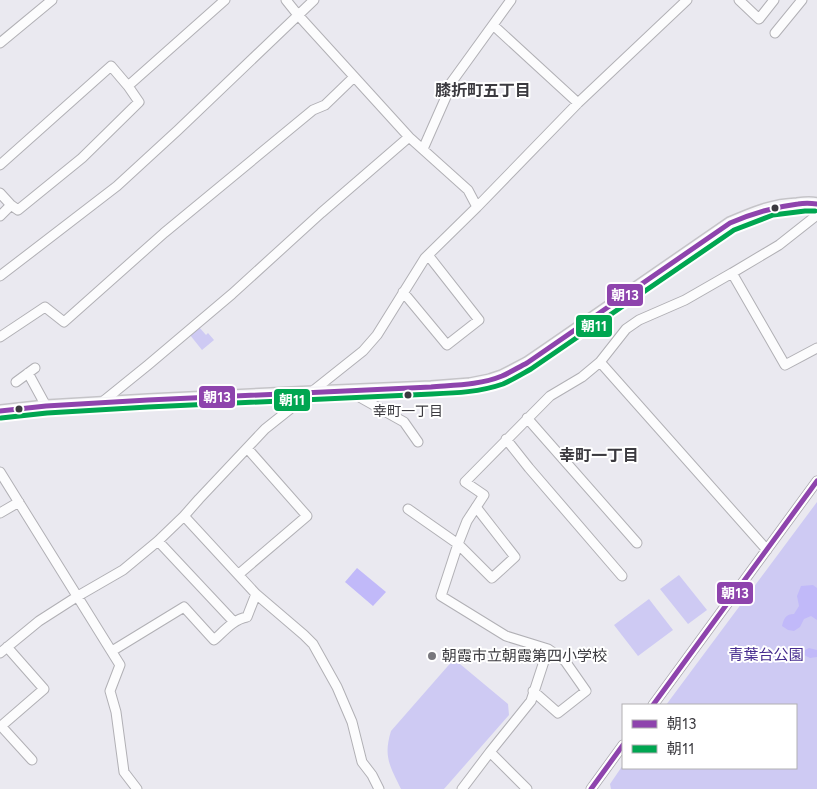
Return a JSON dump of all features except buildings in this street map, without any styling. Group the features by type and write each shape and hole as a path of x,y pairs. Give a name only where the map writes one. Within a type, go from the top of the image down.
{"main road":[{"path":"0,411 46,406 431,387 470,384 490,380 527,363 730,223 754,212 783,204 817,204"}],"street":[{"path":"0,43 52,0"},
{"path":"128,86 225,0"},
{"path":"286,0 298,16 409,137 468,190 477,206"},
{"path":"0,276 116,186 178,130 314,0"},
{"path":"423,149 451,83 511,0"},
{"path":"32,760 1,726 44,689 4,650 39,621 123,570 158,541 184,516 265,429 363,351 377,335 428,255 578,103 687,0"},
{"path":"739,0 758,19 774,0"},
{"path":"775,33 802,0"},
{"path":"493,25 578,103"},
{"path":"0,165 111,66 140,102 82,158 18,210 0,193"},
{"path":"0,337 45,306 64,322 164,233 313,110 325,105 354,77"},
{"path":"100,404 224,301 321,213 409,137"},
{"path":"0,216 11,205"},
{"path":"533,691 558,713 586,691 565,661 548,649 506,636 441,596 467,521 484,495 465,482 550,396 582,377 600,362 626,329 639,320 685,300 779,245 817,215"},
{"path":"403,292 447,345 479,320 428,255"},
{"path":"732,273 785,365 817,348"},
{"path":"600,362 767,550"},
{"path":"16,382 32,371 46,406"},
{"path":"346,390 404,422 418,442"},
{"path":"527,418 637,543"},
{"path":"506,439 622,576"},
{"path":"238,574 307,516 247,448"},
{"path":"0,472 120,665 110,692 116,712 124,772 137,789"},
{"path":"653,704 817,481"},
{"path":"0,513 19,502"},
{"path":"408,509 458,544 492,578 515,557 476,507"},
{"path":"184,516 256,594 313,644 337,687 352,722 362,762 379,789"},
{"path":"158,541 234,622"},
{"path":"112,651 184,607 214,640 234,622 247,617 256,594"},
{"path":"462,789 531,701 548,649"},
{"path":"591,789 622,746"},
{"path":"490,752 528,789"}],"green space":[{"path":"199,327 214,340 202,350 190,335"},
{"name":"青葉台公園","path":"817,502 817,789 611,789 610,784 622,766 622,769 797,769 797,704 667,704"},
{"path":"679,575 707,610 688,624 660,589"},
{"path":"649,599 673,630 638,656 614,625"},
{"path":"454,659 508,704 509,715 444,789 401,789 389,761 388,748 391,731"}],"shaded area":[{"path":"357,568 386,592 373,606 345,582"},
{"path":"813,585 817,588 817,620 811,616 804,619 800,627 794,631 788,630 782,626 786,617 794,614 799,606 797,596 801,586"},
{"path":"809,648 817,650 817,657 810,658 804,655 805,650"}],"transit line":[{"name":"朝13","path":"0,411 46,406 148,400 431,387 467,384 494,379 527,363 730,223 755,213 780,207 803,203 817,204"},
{"name":"朝11","path":"1,418 47,413 148,407 450,393 494,387 531,369 734,230 773,215 815,211"},
{"name":"朝13","path":"654,704 817,481"},
{"name":"朝13","path":"591,789 622,746"}],"place":[{"name":"幸町一丁目","path":"408,395"},
{"name":"朝霞市立朝霞第四小学校","path":"432,656"}],"district":[{"name":"膝折町五丁目","path":"483,90"},
{"name":"幸町一丁目","path":"599,455"}]}
